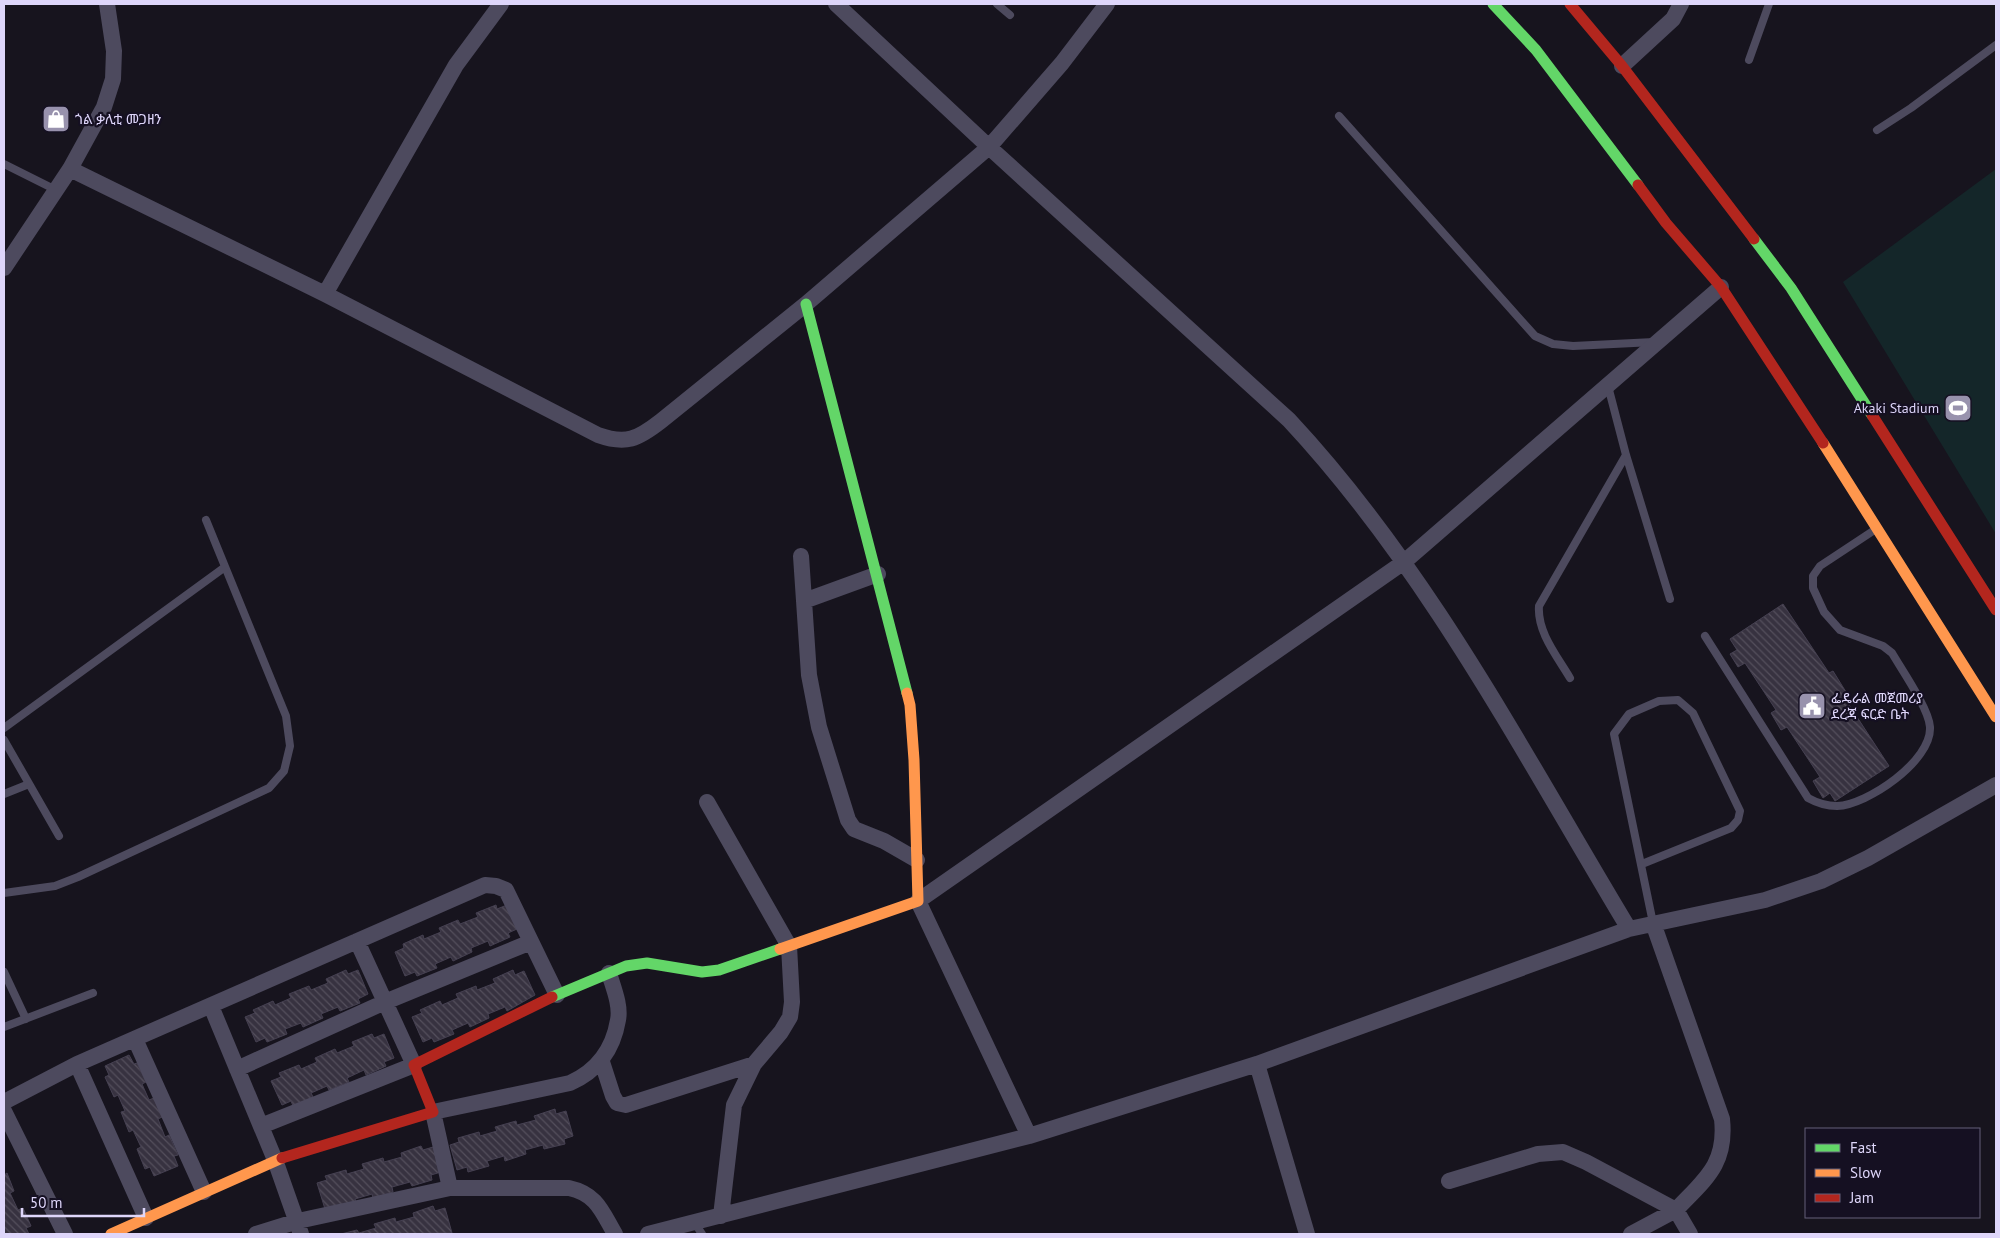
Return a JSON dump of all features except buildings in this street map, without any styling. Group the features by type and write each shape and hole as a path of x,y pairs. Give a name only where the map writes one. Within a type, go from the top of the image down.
{"main road":[{"path":"1493,4 1536,50 1666,223 1721,287 1878,528 1996,717"},
{"path":"1570,4 1622,66 1791,288 1996,610"},
{"path":"111,1234 275,1160 433,1112 414,1065 557,995 626,966 647,963 702,972 719,970 918,901 910,705 878,574 849,475 806,304"}],"street":[{"path":"4,268 70,169 104,107 114,79 114,50 107,4"},
{"path":"326,294 456,65 501,4"},
{"path":"836,4 989,147 1289,420 1310,442 1404,562 1456,640 1629,929"},
{"path":"70,169 326,294 598,435 615,441 631,439 645,433 806,304 989,147 1062,63 1107,4"},
{"path":"1622,66 1673,18 1681,4"},
{"path":"1029,1136 918,901 1404,562 1721,287"},
{"path":"801,556 809,675 819,727 848,820 854,829 884,841 917,860"},
{"path":"804,601 878,574"},
{"path":"648,1234 698,1228 721,1216 1029,1136 1257,1064 1629,929 1765,900 1821,881 1868,858 1996,785"},
{"path":"707,802 789,946 792,1002 790,1018 781,1032 754,1064 734,1105 721,1216"},
{"path":"4,1102 77,1064 485,885 496,886 506,890 557,995"},
{"path":"1631,1234 1676,1210 1709,1175 1721,1154 1724,1138 1722,1119 1653,924"},
{"path":"261,1126 414,1065 358,942"},
{"path":"238,1069 385,1002 531,942"},
{"path":"450,1188 433,1112 570,1083 583,1077 602,1062 618,1019 617,1003 609,974"},
{"path":"211,1006 275,1160 299,1228"},
{"path":"135,1039 204,1192"},
{"path":"602,1062 613,1096 617,1103 626,1105 754,1064"},
{"path":"77,1064 146,1218"},
{"path":"1257,1064 1307,1234"},
{"path":"4,1111 65,1234"},
{"path":"1449,1181 1538,1154 1563,1152 1586,1162 1676,1210 1690,1234"},
{"path":"256,1234 299,1228 450,1188 570,1188 584,1191 594,1199 615,1234"}],"lane":[{"path":"997,4 1010,15"},
{"path":"1749,60 1769,4"},
{"path":"1876,130 1911,108 1996,45"},
{"path":"1339,116 1535,336 1553,344 1573,346 1658,342"},
{"path":"4,164 56,190"},
{"path":"1608,386 1626,455 1670,599"},
{"path":"1570,678 1541,629 1538,618 1538,606 1626,455"},
{"path":"4,893 55,886 78,878 269,788 284,771 290,746 286,716 206,520"},
{"path":"1705,636 1808,798 1820,804 1839,806 1870,795 1905,774 1927,747 1931,729 1928,716 1892,653 1883,646 1840,630 1824,612 1813,588 1813,576 1820,566 1878,528"},
{"path":"4,728 225,567"},
{"path":"1642,864 1731,828 1738,820 1740,811 1693,713 1686,704 1678,700 1659,701 1629,714 1614,734 1653,924"},
{"path":"4,740 59,836"},
{"path":"4,794 29,784"},
{"path":"4,972 26,1019"},
{"path":"4,1027 93,993"}],"shaded area":[{"name":"Akaki Stadium","path":"1996,169 1996,534 1843,282"}],"traffic: fast":[{"path":"1493,4 1536,50 1638,185"},
{"path":"1754,239 1791,288 1872,415"},
{"path":"806,304 907,693"},
{"path":"552,997 626,966 647,963 702,972 719,970 780,949"}],"traffic: slow":[{"path":"1823,443 1996,717"},
{"path":"780,949 918,901 914,760 910,705 907,693"},
{"path":"111,1234 282,1158"}],"traffic: jam":[{"path":"1570,4 1622,66 1754,239"},
{"path":"1638,185 1666,223 1721,287 1823,443"},
{"path":"1872,415 1996,610"},
{"path":"282,1158 433,1112 414,1065 552,997"}],"place":[{"name":"ጎል ቃሊቲ መጋዘን","path":"56,119"},
{"name":"Akaki Stadium","path":"1958,408"},
{"name":"ፌዴራል መጀመሪያ ደረጃ ፍርድ ቤት","path":"1812,706"}]}
